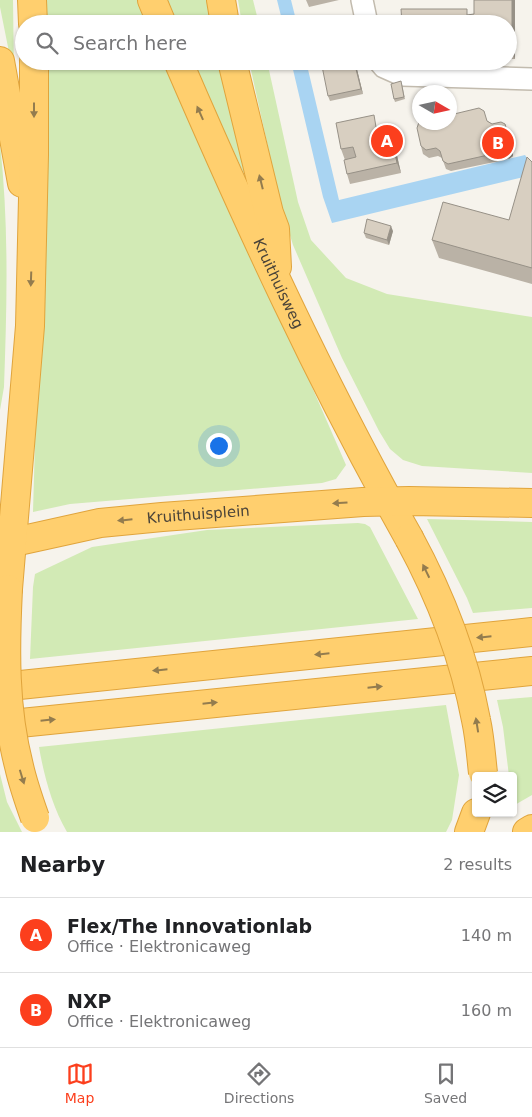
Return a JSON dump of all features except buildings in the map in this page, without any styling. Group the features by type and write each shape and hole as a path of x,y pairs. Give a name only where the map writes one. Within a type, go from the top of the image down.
{"highway":[{"path":"32,0 33,15"},
{"path":"152,0 158,15"},
{"path":"221,0 224,15"},
{"path":"0,61 16,158 33,231"},
{"path":"34,70 33,231 30,326 24,405 6,543 8,589 5,643 8,705 19,766 37,825"},
{"name":"Kruithuisweg","path":"182,70 220,158 278,282 325,380 388,502"},
{"path":"234,70 269,213 275,229 278,282"},
{"path":"0,466 3,454 24,405"},
{"path":"388,502 440,598 461,659 476,720 483,772"},
{"name":"Kruithuisplein","path":"6,543 109,522 307,506 388,502 532,503"},
{"path":"0,687 532,632"},
{"path":"0,725 532,671"},
{"path":"469,832 475,817"},
{"path":"527,832 532,828"}],"street":[{"path":"362,0 366,15"},
{"path":"391,70 402,75 532,79"}],"green space":[{"path":"0,0 13,0 14,77 0,7"},
{"path":"45,0 144,0 150,15 46,15"},
{"path":"164,0 213,0 216,15 171,15"},
{"path":"238,0 253,0 257,15 240,15"},
{"path":"46,70 174,70 346,465 336,479 322,483 70,504 33,512"},
{"path":"196,70 226,70 257,202"},
{"path":"251,70 269,70 298,202 311,240 346,278 387,294 532,317 532,473 422,466 403,460 390,449 342,358 293,245 281,206"},
{"path":"0,144 5,205 6,326 4,387 0,410"},
{"path":"427,519 532,522 532,608 473,613"},
{"path":"358,523 370,527 418,619 30,659 35,574 92,547 207,530"},
{"path":"532,697 532,795 517,804 517,772 509,772 503,727 497,700"},
{"path":"446,705 459,775 452,820 446,832 67,832 49,791 39,747"},
{"path":"0,774 7,802 22,832 0,832"}],"water":[{"path":"277,0 291,0 295,15 281,15"},
{"path":"293,70 308,70 339,200 525,155 532,165 532,175 332,223 323,197"}],"place":[{"name":"Flex/The Innovationlab","path":"387,141"},
{"name":"NXP","path":"498,143"}]}
